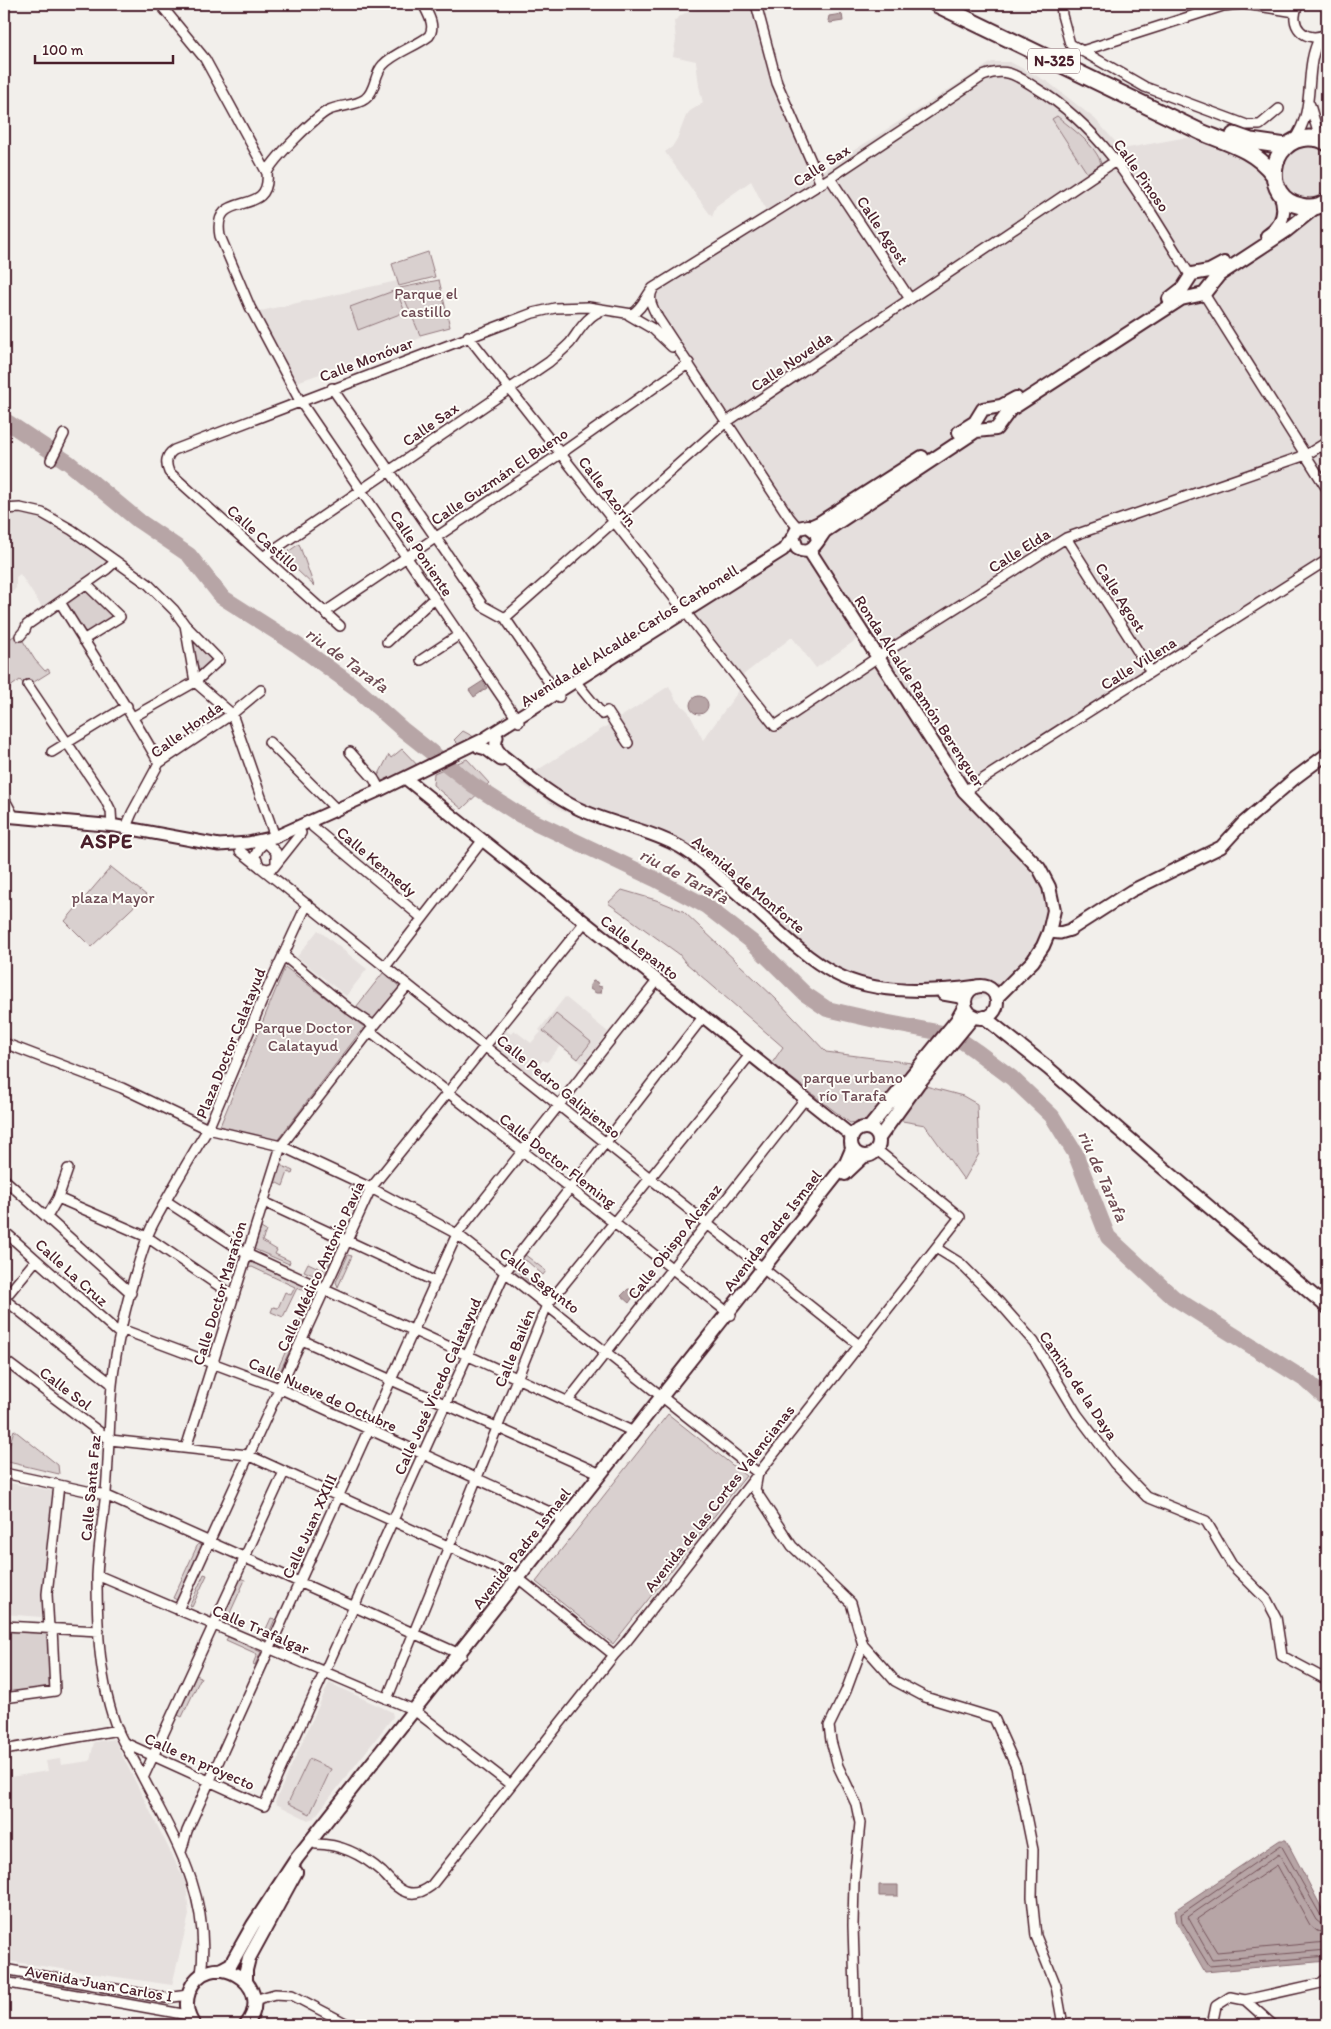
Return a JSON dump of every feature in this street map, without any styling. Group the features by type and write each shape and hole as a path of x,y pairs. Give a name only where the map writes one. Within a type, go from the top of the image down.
{"highway":[{"name":"N-325","path":"936,4 1201,132 1244,149 1258,158 1274,174 1280,193"},
{"name":"N-325","path":"1173,118 1197,123 1251,141 1290,143 1304,138 1326,142"},
{"path":"1274,174 1277,158 1290,143"},
{"path":"1280,193 1297,205 1307,207 1322,204"}],"main road":[{"name":"Avenida del Alcalde Carlos Carbonell","path":"799,532 819,524 971,425 983,409 995,408 1007,403 1178,293 1193,277 1215,269 1276,229 1284,211 1280,193"},
{"name":"Avenida del Alcalde Carlos Carbonell","path":"809,547 825,531 976,431 996,429 1010,410 1181,299 1203,291 1219,275 1286,231 1322,204"},
{"path":"1193,277 1208,278 1203,291 1188,290 1193,277"},
{"path":"995,408 1000,413 1002,421"},
{"path":"978,416 979,424 984,430"},
{"path":"799,532 816,532 809,547 795,544 799,532"},
{"name":"Ronda Alcalde Ramón Berenguer","path":"809,547 964,791 1039,868 1049,887 1054,910 1049,932 1043,946 1024,970 989,995"},
{"path":"869,1128 957,1020 970,990 989,995 1000,1018 1048,1068"},
{"path":"878,1144 873,1130 869,1128 859,1129 852,1136 850,1144 857,1153 871,1155 878,1144 902,1105 979,1017 992,1013 989,995"},
{"path":"965,1003 969,1012 979,1017 1048,1068 1327,1307"},
{"name":"Avenida Padre Ismael","path":"217,1970 231,1964 253,1925 297,1858 416,1712 765,1270 846,1163 857,1153"},
{"name":"Avenida Padre Ismael","path":"520,1580 565,1519 634,1432 664,1398"},
{"name":"Avenida Padre Ismael","path":"246,1982 246,1970 252,1952 303,1860 416,1712"},
{"path":"191,2020 186,2005 191,1987 201,1975 217,1970 230,1971 239,1975 246,1982 254,2000 254,2010 246,2025"}],"street":[{"path":"160,4 205,60 266,173"},
{"path":"266,173 269,167 317,118 335,107 364,101 369,96 381,67 392,58 429,36 432,32 432,27 423,4"},
{"path":"756,4 777,83 821,184"},
{"path":"1061,4 1070,44 1145,87 1246,125 1260,125 1279,109"},
{"path":"1082,51 1223,6 1240,4"},
{"path":"1245,4 1297,8 1296,26 1307,36 1313,59"},
{"path":"1307,36 1324,35"},
{"path":"1290,143 1301,131 1306,120 1313,59 1316,46 1324,35"},
{"name":"Calle Sax","path":"653,288 821,184 983,76 995,72 1006,72"},
{"name":"Calle Pinoso","path":"1006,72 1018,77 1062,105 1117,160 1193,277"},
{"path":"1309,99 1317,129 1326,142"},
{"name":"Calle Novelda","path":"505,618 725,423 1117,160"},
{"name":"Calle Poniente","path":"266,173 267,184 263,193 257,198 231,207 221,214 218,223 220,236 250,307 300,401 518,721"},
{"name":"Calle Agost","path":"830,178 910,299"},
{"path":"628,315 637,312 653,288"},
{"path":"653,288 650,294 653,310 725,423 799,532"},
{"path":"1203,291 1327,489"},
{"name":"Calle Monóvar","path":"169,472 167,458 169,453 174,450 510,320 555,308 601,309 628,315"},
{"name":"Calle Sax","path":"263,557 549,362 568,344 588,319 601,309"},
{"path":"628,315 642,322 662,337 687,364"},
{"name":"Calle Azorín","path":"468,336 775,726"},
{"name":"Calle Guzmán El Bueno","path":"325,612 560,454 687,364"},
{"path":"332,388 483,606 505,618 558,695"},
{"path":"51,460 64,434"},
{"name":"Calle Elda","path":"775,726 878,657 1066,538 1306,455 1327,442"},
{"name":"Calle Castillo","path":"169,472 340,626"},
{"path":"4,509 20,508 42,513 72,530 158,592 185,625 219,660 195,682 133,717"},
{"name":"Avenida del Alcalde Carlos Carbonell","path":"478,746 783,550 799,532"},
{"name":"Calle Agost","path":"1066,538 1151,672"},
{"name":"Avenida del Alcalde Carlos Carbonell","path":"686,614 786,555 809,547"},
{"name":"Calle Villena","path":"964,791 1327,560"},
{"path":"20,636 27,625 116,561"},
{"path":"84,640 120,617 86,584"},
{"path":"387,642 434,598"},
{"path":"60,602 109,682 127,706 159,763"},
{"path":"185,625 195,682 232,714 266,842 277,855 276,864"},
{"path":"421,660 459,635"},
{"path":"577,683 602,714 608,711 628,743"},
{"path":"28,685 105,799 111,811 112,826"},
{"name":"Calle Honda","path":"126,827 159,763 232,714 261,690"},
{"path":"52,752 127,706"},
{"name":"Avenida del Alcalde Carlos Carbonell","path":"478,746 497,737 518,721"},
{"name":"Avenida de Monforte","path":"497,737 496,749 502,756 564,802 665,840 700,861 800,948 837,975 856,981 902,988 989,995"},
{"path":"269,742 337,810"},
{"path":"4,798 9,817 126,827 219,845 240,851 302,833 478,746"},
{"name":"Avenida de Monforte","path":"478,746 486,749 561,805 586,817 662,843 678,852 697,865 818,969 834,978 873,990 950,995 965,1003"},
{"path":"350,752 374,779 380,790"},
{"path":"1049,932 1060,933 1070,930 1130,891 1221,847 1242,824 1295,778 1327,754"},
{"path":"219,845 266,842 380,790 407,781"},
{"name":"Calle Lepanto","path":"407,781 852,1136"},
{"name":"Calle Kennedy","path":"313,827 422,918"},
{"path":"266,842 255,859 260,867 268,869 276,864 302,833"},
{"path":"385,967 482,842"},
{"name":"Calle Pedro Galipienso","path":"240,851 859,1345"},
{"name":"Plaza Doctor Calatayud","path":"281,1146 208,1129 282,955 306,904"},
{"name":"Calle Médico Antonio Pavía","path":"178,1610 371,1188 584,923"},
{"name":"Plaza Doctor Calatayud","path":"282,955 372,1028"},
{"name":"Calle Juan XXIII","path":"181,1852 187,1831 457,1234 657,981"},
{"path":"281,1146 372,1028 408,985"},
{"name":"Calle José Vicedo Calatayud","path":"264,1806 505,1272 703,1017"},
{"name":"Calle Doctor Fleming","path":"372,1028 447,1093 730,1314"},
{"path":"4,1043 122,1088 208,1129"},
{"name":"Calle Bailén","path":"386,1699 547,1305 750,1055"},
{"name":"Calle Obispo Alcaraz","path":"567,1402 805,1099"},
{"name":"Calle Santa Faz","path":"181,1852 118,1730 104,1677 99,1631 97,1575 110,1440 112,1384 121,1332 147,1237 172,1186 208,1129"},
{"name":"Avenida de las Cortes Valencianas","path":"316,1844 331,1845 352,1852 373,1864 400,1890 414,1894 424,1891 431,1886 626,1642 960,1217 878,1144"},
{"name":"Calle Sagunto","path":"281,1146 371,1188 457,1234 758,1472"},
{"name":"Calle Doctor Marañón","path":"186,1448 281,1146"},
{"path":"47,1217 58,1198 68,1169"},
{"path":"4,1179 131,1293"},
{"path":"58,1198 147,1237 234,1296"},
{"path":"166,1201 247,1254 634,1432"},
{"path":"264,1202 348,1239 436,1282"},
{"name":"Calle La Cruz","path":"4,1231 121,1332"},
{"name":"Camino de la Daya","path":"936,1248 960,1264 998,1301 1034,1342 1077,1414 1114,1464 1147,1497 1206,1521 1232,1565 1267,1600 1276,1616 1282,1656 1327,1680"},
{"path":"36,1260 4,1299 112,1384"},
{"name":"Calle Nueve de Octubre","path":"121,1332 213,1363 279,1388 565,1519"},
{"path":"302,1340 601,1474"},
{"name":"Calle Sol","path":"4,1360 110,1440"},
{"path":"110,1440 248,1455 520,1580 614,1655"},
{"path":"143,1778 284,1472"},
{"path":"758,1472 756,1490 792,1546 851,1603 863,1644 895,1681 925,1698 994,1718 1016,1767 1032,1850 1032,1898 1036,1936 1056,1986 1063,2025"},
{"path":"4,1473 105,1495 461,1655"},
{"path":"4,1698 55,1691 47,1594 59,1485"},
{"name":"Calle Trafalgar","path":"97,1575 416,1712"},
{"path":"4,1626 99,1631"},
{"path":"856,2025 853,1899 854,1867 860,1823 856,1804 838,1766 829,1726 830,1720 846,1690 863,1644"},
{"path":"416,1712 511,1785"},
{"path":"4,1750 118,1730"},
{"name":"Calle en proyecto","path":"125,1743 264,1806"},
{"path":"169,1829 177,1834 187,1831"},
{"path":"181,1852 195,1888 200,1908 204,1959 201,1975"},
{"path":"204,1959 217,1970"},
{"name":"Avenida Juan Carlos I","path":"4,1969 166,1998 188,1995"},
{"path":"1212,2025 1216,2006 1230,1997 1245,2000 1321,1983 1327,1978"},
{"name":"Avenida Juan Carlos I","path":"4,1982 191,2020"},
{"path":"254,2000 275,1994 292,1995 348,2025"},
{"path":"1245,2000 1273,2025"}],"shaded area":[{"path":"756,4 777,83 817,174 992,62 1010,62 1048,82 1095,119 1119,146 1128,148 1182,138 1279,140 1327,123 1327,560 964,790 1039,868 1054,910 1043,946 998,990 976,1000 954,1001 891,996 852,988 833,981 790,950 696,868 675,854 652,842 562,811 519,782 669,686 676,700 688,711 703,740 743,685 775,725 878,657 863,635 816,668 792,637 738,679 687,614 802,541 649,309 649,295 769,216 751,181 716,206 712,217 665,152 672,147 677,139 686,116 690,111 703,103 696,61 673,56 676,40 674,21 683,14 706,6 724,8"},
{"path":"397,281 421,338 297,382 256,312"},
{"path":"4,509 42,513 116,561 45,612 20,574 16,577 16,588 4,600"},
{"path":"318,930 367,969 346,996 297,957"},
{"path":"565,997 608,1032 583,1064 560,1046 547,1062 543,1060 531,1076 494,1047 494,1044 505,1030 511,1034 514,1030 531,1043 541,1032 539,1030"},
{"path":"4,1482 54,1491 41,1617 4,1614"},
{"path":"329,1683 392,1712 393,1717 314,1818 308,1820 275,1802"},
{"path":"114,1739 186,1883 189,1915 172,1985 7,1961 4,1956 4,1778 48,1771 46,1761 60,1759 61,1765 90,1761 94,1742"}],"green space":[{"path":"1057,116 1089,144 1099,157 1101,164 1087,173 1052,119"},
{"path":"428,252 435,277 399,286 392,264"},
{"name":"Parque el castillo","path":"439,280 450,327 420,335 400,288"},
{"path":"396,290 405,312 358,330 350,307"},
{"path":"299,544 314,586 282,556"},
{"path":"84,585 117,616 82,638 62,601"},
{"path":"18,633 35,660 45,671 48,669 50,672 26,687 20,680 6,690 10,697 4,701 4,667 10,663 4,652 4,643"},
{"path":"195,643 213,662 197,674 192,644"},
{"path":"463,731 474,737 459,745 454,740"},
{"path":"402,749 421,769 386,785 378,776 389,755 391,758"},
{"path":"467,759 489,783 462,809 433,785 434,773"},
{"name":"plaza Mayor","path":"111,867 146,895 91,947 65,921"},
{"name":"parque urbano río Tarafa","path":"622,890 656,900 683,911 776,999 826,1052 912,1063 868,1120 850,1123 772,1063 783,1047 685,962 679,954 608,903"},
{"name":"Parque Doctor Calatayud","path":"285,967 364,1027 276,1142 220,1126"},
{"path":"383,973 400,987 371,1023 353,1011"},
{"path":"556,1014 591,1042 578,1059 543,1031"},
{"path":"918,1084 963,1096 977,1104 979,1154 964,1180 925,1125 891,1119"},
{"path":"280,1165 293,1171 292,1174 288,1172 283,1186 275,1182"},
{"path":"351,1184 363,1190 354,1211 350,1209 358,1192 349,1188"},
{"path":"261,1228 266,1231 262,1241 277,1250 275,1254 290,1261 289,1264 254,1249"},
{"path":"327,1234 340,1241 324,1277 320,1278 304,1271 308,1263 323,1270 336,1242 325,1237"},
{"path":"524,1254 546,1271 543,1275 527,1261 522,1260 517,1266 518,1272 534,1287 513,1271 513,1268"},
{"path":"348,1255 352,1256 338,1287 336,1282"},
{"path":"251,1262 315,1291 316,1294 276,1380 273,1379 312,1294 297,1288 283,1317 271,1312 273,1307 278,1308 285,1292 291,1295 295,1287 252,1267 248,1268"},
{"path":"668,1414 746,1476 613,1644 536,1582"},
{"path":"4,1430 9,1434 6,1456 14,1430 58,1465 59,1474 4,1461"},
{"path":"198,1544 202,1545 177,1600 173,1598"},
{"path":"204,1574 207,1575 192,1607 190,1605"},
{"path":"240,1578 245,1580 226,1622 221,1620"},
{"path":"271,1618 275,1619 266,1640 262,1638"},
{"path":"4,1628 50,1631 52,1691 4,1696"},
{"path":"228,1637 261,1652 255,1665 253,1664 257,1654 226,1640"},
{"path":"196,1675 201,1677 182,1717 178,1715"},
{"path":"309,1759 331,1769 310,1814 288,1803"}],"water":[{"path":"842,14 843,21 830,23 828,21 829,16"},
{"path":"483,681 487,688 474,697 469,690"},
{"path":"695,696 703,696 708,701 706,712 695,714 690,709 690,701"},
{"path":"593,981 602,987 601,993 596,993 590,989"},
{"path":"628,1289 636,1293 629,1303 621,1296"},
{"path":"1280,1840 1286,1840 1327,1918 1327,1961 1205,1972 1177,1923 1175,1910"},
{"path":"879,1885 898,1885 898,1896 879,1896"}],"waterway":[{"name":"riu de Tarafa","path":"4,420 69,463 139,521 189,555 222,597 297,645 356,688 402,729 473,785 520,815 655,879 706,906 751,941 805,994 827,1009 953,1035 976,1051 1012,1078 1052,1116 1075,1153 1108,1237 1173,1297 1307,1381 1327,1399"}],"district":[{"name":"ASPE","path":"107,841"}]}
